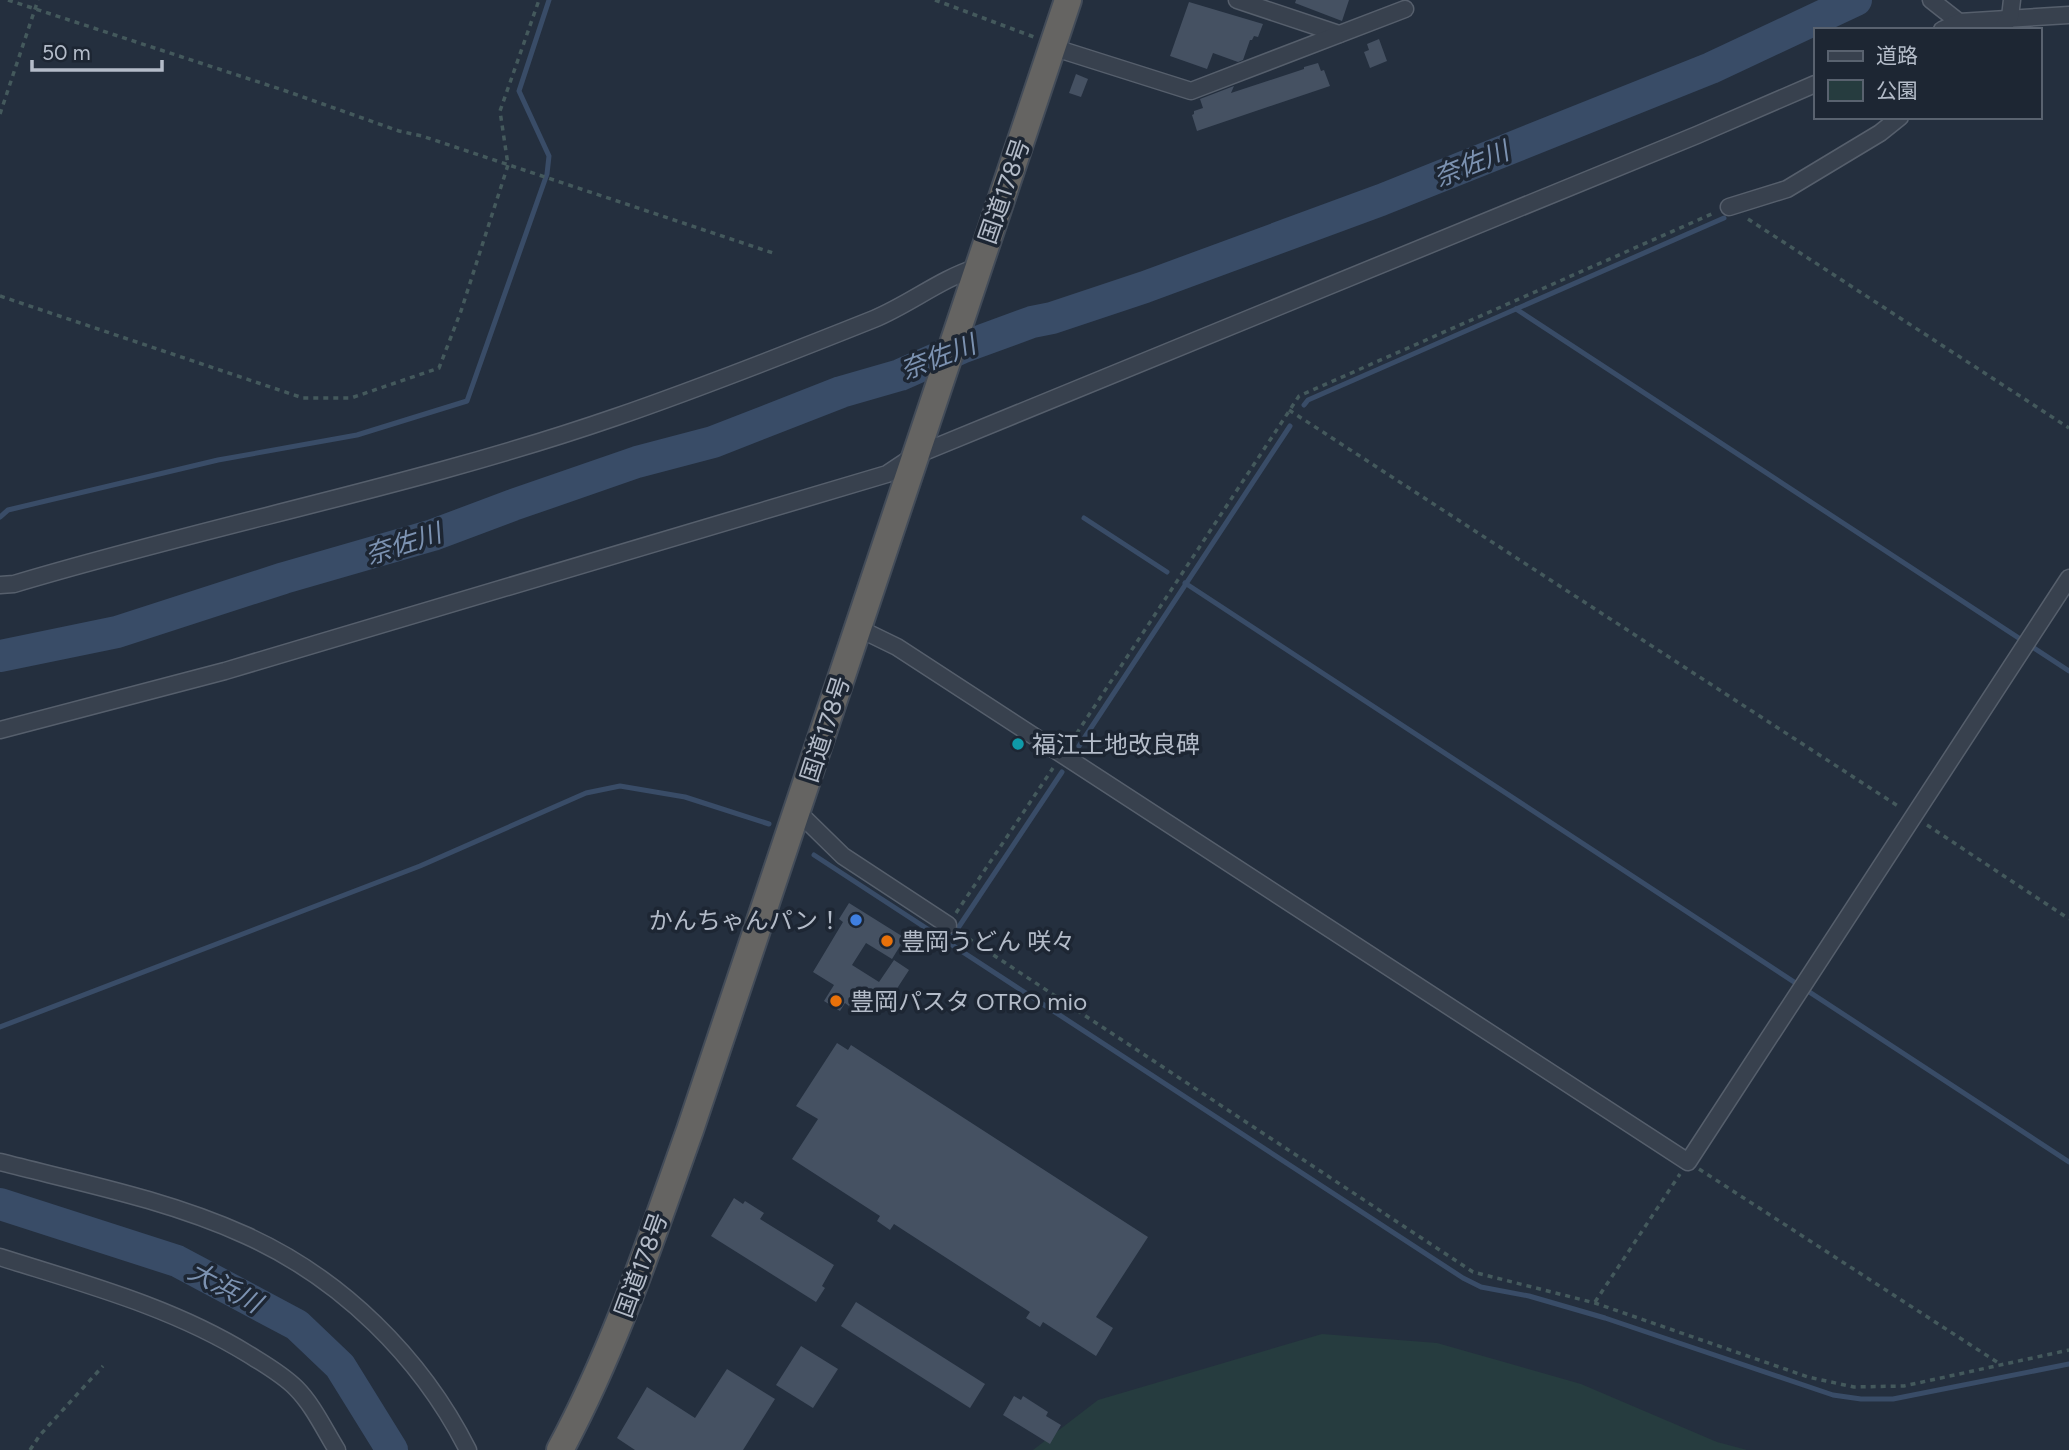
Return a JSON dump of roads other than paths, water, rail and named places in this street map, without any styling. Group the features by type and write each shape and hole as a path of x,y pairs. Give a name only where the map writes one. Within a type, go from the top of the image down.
{"highway":[{"name":"国道178号","path":"559,1450 600,1371 630,1299 690,1130 1068,0"}],"street":[{"path":"1237,0 1339,34"},
{"path":"2005,23 2012,0"},
{"path":"1936,4 1959,22"},
{"path":"1052,46 1191,91 1405,9"},
{"path":"1946,28 1959,22 2005,23 2069,15"},
{"path":"0,730 225,671 887,474 917,447 1646,156 1814,84"},
{"path":"1729,207 1787,189 1880,133 1898,119"},
{"path":"0,585 14,584 329,502 536,443 618,416 877,318 958,273 975,275"},
{"path":"858,628 888,642 1063,754 1688,1162 2069,579"},
{"path":"798,812 843,856 948,925"},
{"path":"0,1162 210,1221 277,1251 344,1297 401,1351 426,1381 468,1450"},
{"path":"0,1257 132,1299 213,1332 276,1371 296,1388 337,1450"}],"waterway":[{"path":"0,517 8,510 218,460 357,435 467,401 547,174 549,156 519,91 549,0"},
{"name":"奈佐川","path":"0,656 117,632 284,578 433,535 637,462 713,442 841,392 900,375 961,348 1032,322 1145,287 1381,200 1711,68 1856,0"},
{"path":"1304,405 1308,400 1724,218"},
{"path":"1516,309 2069,671"},
{"path":"1079,746 1290,426"},
{"path":"1084,518 1167,572"},
{"path":"1185,583 2069,1162"},
{"path":"948,943 1062,772"},
{"path":"0,1027 420,866 586,793 620,786 685,797 769,824"},
{"path":"814,855 1463,1278 1481,1287 1529,1296 1605,1318 1833,1395 1861,1399 1893,1399 2069,1364"},
{"name":"大浜川","path":"0,1204 177,1261 297,1325 340,1366 392,1450"}],"place":[{"name":"福江土地改良碑","path":"1018,744"},
{"name":"かんちゃんパン！","path":"856,920"},
{"name":"豊岡うどん 咲々","path":"887,941"},
{"name":"豊岡パスタ OTRO mio","path":"836,1001"}]}
